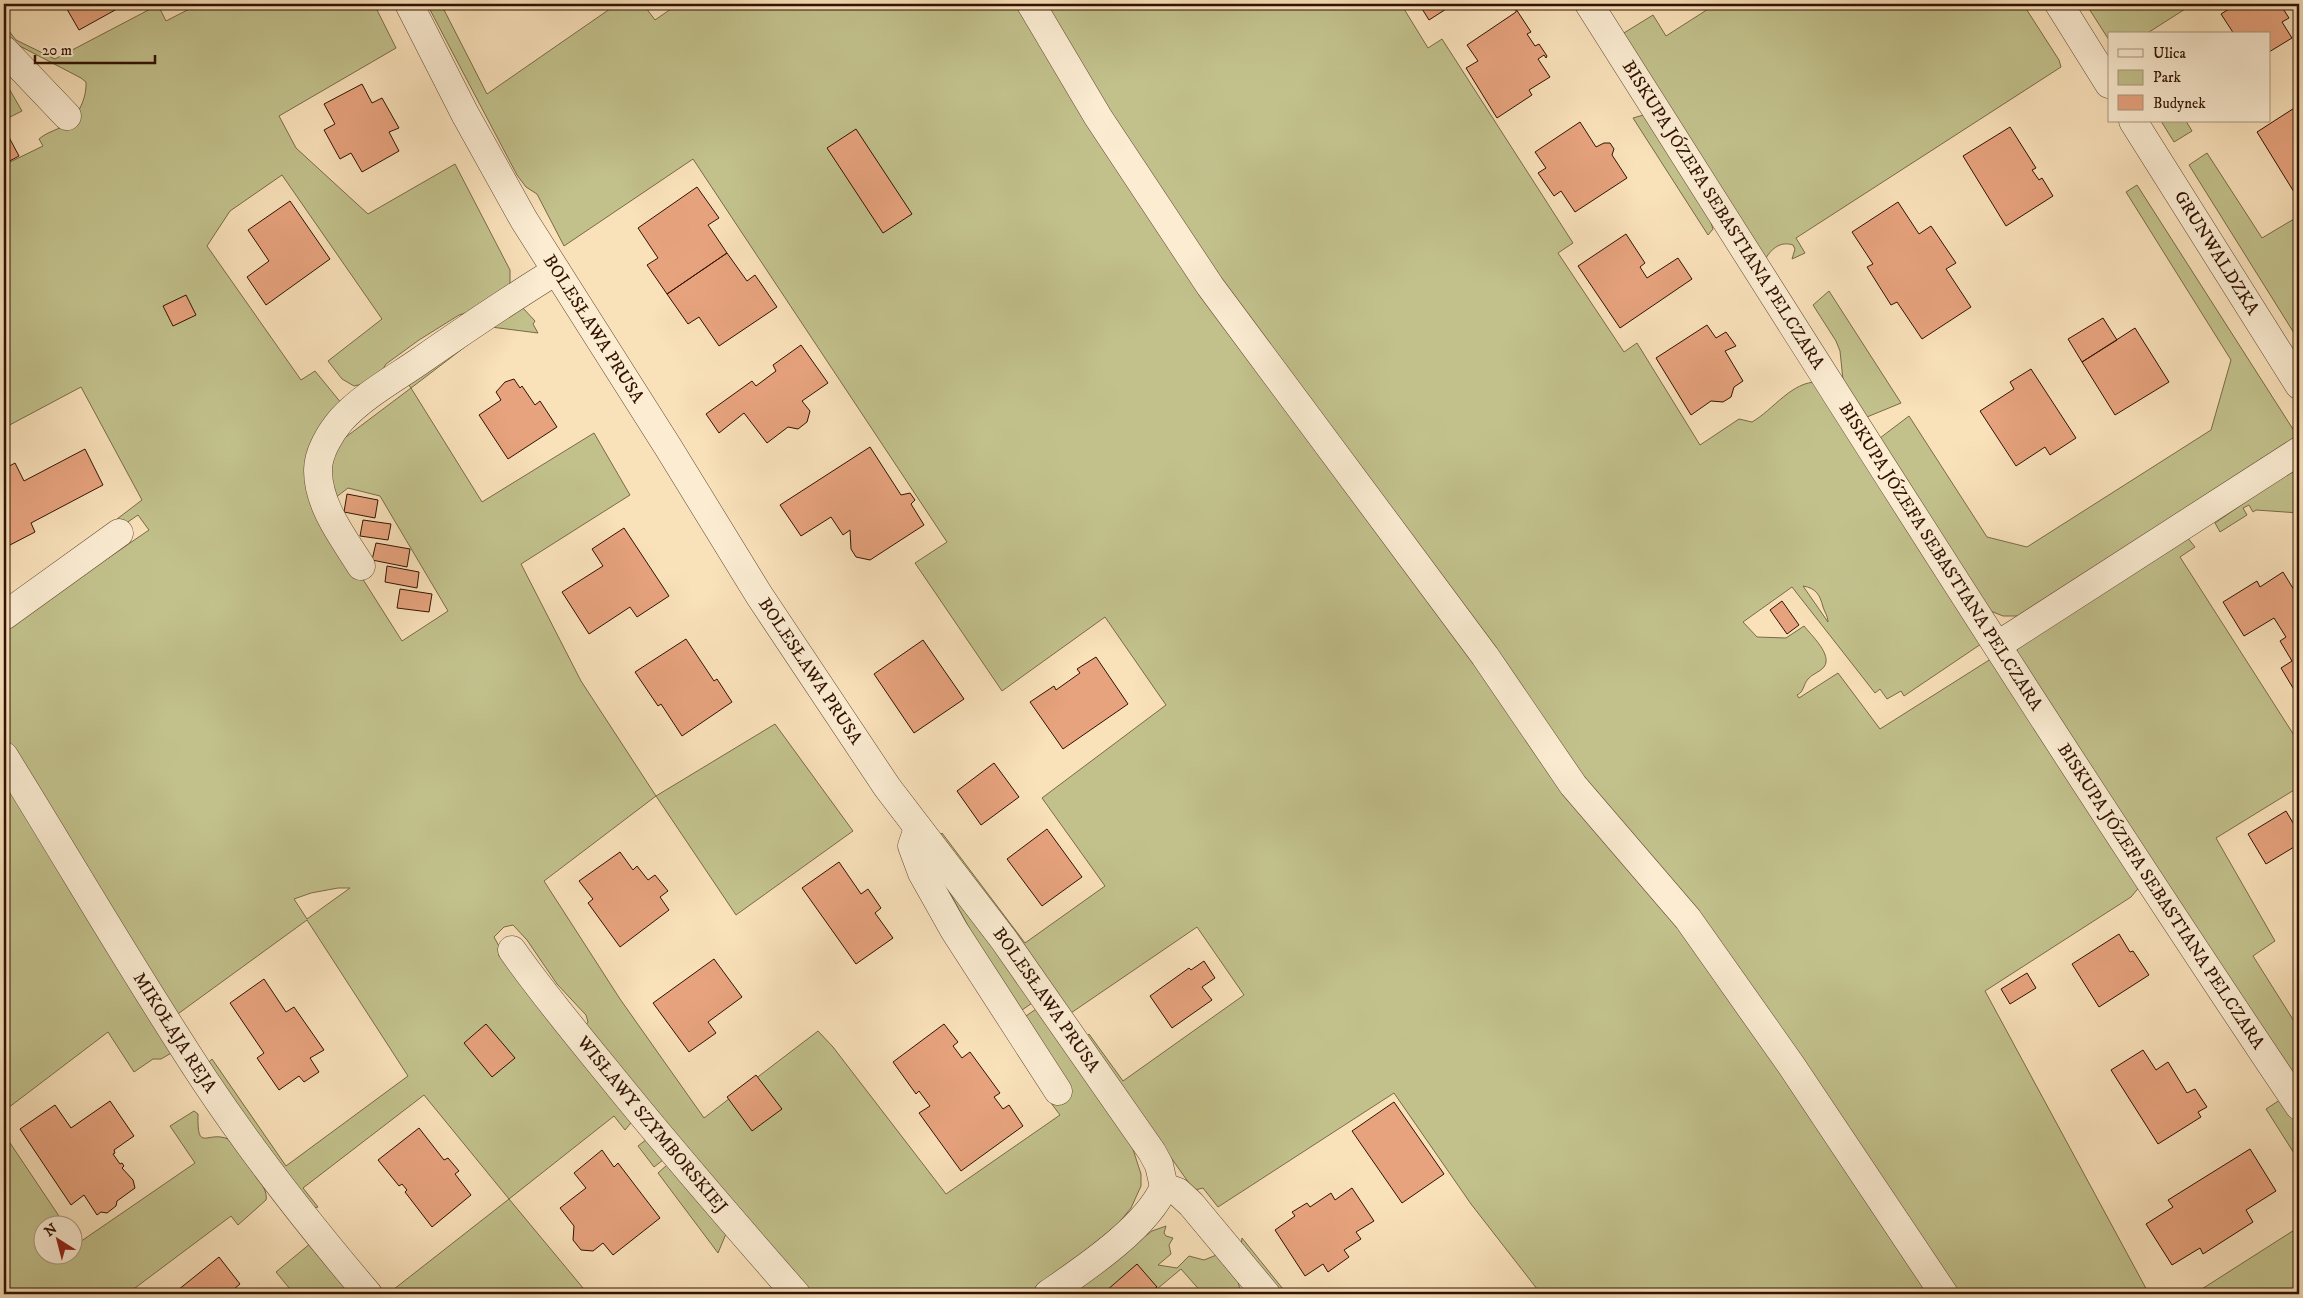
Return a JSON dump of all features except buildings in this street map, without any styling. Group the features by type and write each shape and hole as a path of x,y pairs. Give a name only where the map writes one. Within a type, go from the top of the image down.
{"street":[{"name":"BOLESŁAWA PRUSA","path":"409,4 508,194 759,594 887,787 1004,940 1152,1152 1159,1165 1164,1187"},
{"path":"1030,4 1098,117 1210,286 1485,656 1572,785 1688,919 1791,1065 1944,1294"},
{"name":"BISKUPA JÓZEFA SEBASTIANA PELCZARA","path":"1589,4 1769,290 2299,1106"},
{"path":"2059,4 2108,82"},
{"path":"4,50 67,116"},
{"name":"GRUNWALDZKA","path":"2134,122 2299,385"},
{"path":"361,566 330,516 320,489 319,461 326,442 335,427 353,409 389,383 516,294 556,271"},
{"path":"1998,645 2299,451"},
{"path":"4,616 119,533"},
{"name":"MIKOŁAJA REJA","path":"4,756 205,1081 276,1181 312,1228 368,1294"},
{"path":"918,828 914,834 912,846 922,873 954,930 1058,1091"},
{"name":"WISŁAWY SZYMBORSKIEJ","path":"512,950 527,972 623,1092 732,1222 796,1294"},
{"path":"1048,1294 1105,1251 1147,1215 1164,1187 1178,1192 1192,1204 1266,1294"}],"green space":[{"path":"199,4 374,4 396,48 279,116 296,148 368,214 455,164 510,270 510,285 500,296 479,309 459,315 419,340 386,364 378,377 371,382 354,386 342,379 328,361 382,319 282,175 230,211 207,246 301,380 315,371 342,404 341,409 316,445 312,456 311,479 319,510 402,641 448,611 380,496 348,488 331,501 325,486 326,452 411,388 482,502 594,433 630,495 521,564 581,681 656,796 544,881 620,999 704,1118 818,1031 833,1047 946,1194 1060,1115 1048,1099 1069,1085 1026,1016 1039,1007 1129,1137 1141,1174 1141,1186 1131,1208 1117,1225 1031,1294 807,1294 774,1252 766,1246 732,1207 705,1180 656,1119 631,1094 582,1031 588,1022 586,1015 557,984 527,940 513,925 504,927 494,937 514,974 528,986 556,1027 573,1040 635,1118 625,1130 614,1116 509,1199 424,1095 303,1188 318,1207 310,1209 266,1151 208,1068 207,1064 212,1059 286,1166 408,1076 307,920 175,1016 4,740 4,629 149,530 138,515 122,526 117,523 117,519 142,500 81,387 4,428 4,165 43,146 39,139 68,123 77,113 83,101 86,88 86,82 81,78 14,43 6,35 9,31 16,40 55,59 158,5 166,21","holes":["338,888 350,888 307,919 294,899 311,893"]},
{"path":"427,4 441,4 487,94 617,4 643,4 655,20 678,4 1269,4 1271,7 1277,4 1401,4 1428,48 1442,39 1573,243 1558,253 1624,352 1637,343 1700,445 1739,419 1752,422 1800,386 1818,382 1984,642 1904,696 1901,691 1887,699 1880,689 1875,693 1792,587 1743,622 1757,637 1786,638 1804,626 1820,645 1826,657 1826,662 1822,669 1808,679 1801,692 1797,695 1799,698 1838,673 1880,729 1994,657 2141,885 2131,897 1985,991 2149,1294 1541,1294 1471,1204 1394,1093 1218,1207 1203,1188 1195,1190 1191,1186 1086,1037 1089,1034 1123,1081 1244,995 1197,927 1068,1015 939,837 942,833 1025,943 1105,886 1042,798 1166,705 1105,617 1002,691 915,563 947,542 693,159 564,246 537,194 526,187 517,175","holes":["1803,586 1814,590 1819,596 1828,622"]},
{"path":"1716,4 2023,4 2059,60 2061,67 1796,238 1805,253 1792,259 1795,249 1793,245 1785,244 1774,248 1766,258 1619,36 1653,15 1666,36"},
{"path":"2086,4 2193,4 2149,32 2108,32 2108,38"},
{"path":"4,80 22,111 4,120"},
{"path":"1647,114 1709,217 1713,229 1708,235 1633,118"},
{"path":"2162,122 2187,122 2192,131 2174,142"},
{"path":"2207,153 2262,238 2299,216 2299,341 2189,165"},
{"path":"2137,185 2298,437 2018,616 2003,616 1988,610 1876,441 1909,416 1987,537 2027,547 2211,430 2231,360 2126,192"},
{"path":"1829,291 1901,403 1867,417 1843,380 1840,351 1836,341 1813,305"},
{"path":"522,307 535,321 533,324 538,333 491,327 411,388 406,381 478,330"},
{"path":"2299,465 2299,513 2256,510 2253,512 2249,505 2243,508 2247,515 2220,532 2215,523"},
{"path":"2187,537 2195,547 2180,557 2299,743 2299,787 2216,838 2275,941 2253,956 2299,1029 2299,1090 2017,652 2017,647"},
{"path":"775,724 853,831 736,915 656,796"},
{"path":"4,778 173,1052 161,1059 153,1059 134,1072 108,1032 4,1111"},
{"path":"939,873 1035,1001 1022,1010 978,944"},
{"path":"2283,1098 2299,1124 2299,1161 2266,1109"},
{"path":"194,1111 198,1114 199,1134 205,1138 221,1137 228,1139 258,1177 266,1194 266,1200 238,1225 231,1216 127,1294 4,1294 4,1134 59,1216 32,1216 32,1266 82,1266 82,1241 195,1163 170,1126"},
{"path":"652,1135 728,1229 718,1253 658,1173 667,1165 663,1160 654,1167 638,1146"},
{"path":"509,1199 588,1294 390,1294"},
{"path":"1166,1226 1164,1233 1166,1236 1173,1238 1169,1245 1171,1254 1158,1265 1177,1268 1189,1256 1204,1260 1219,1254 1236,1273 1241,1294 1203,1294 1181,1269 1151,1294 1068,1294 1152,1231"},
{"path":"2299,1227 2299,1294 2194,1294"},
{"path":"1242,1238 1287,1294 1279,1294 1241,1245"},
{"path":"311,1243 355,1294 294,1294 276,1272"}]}
